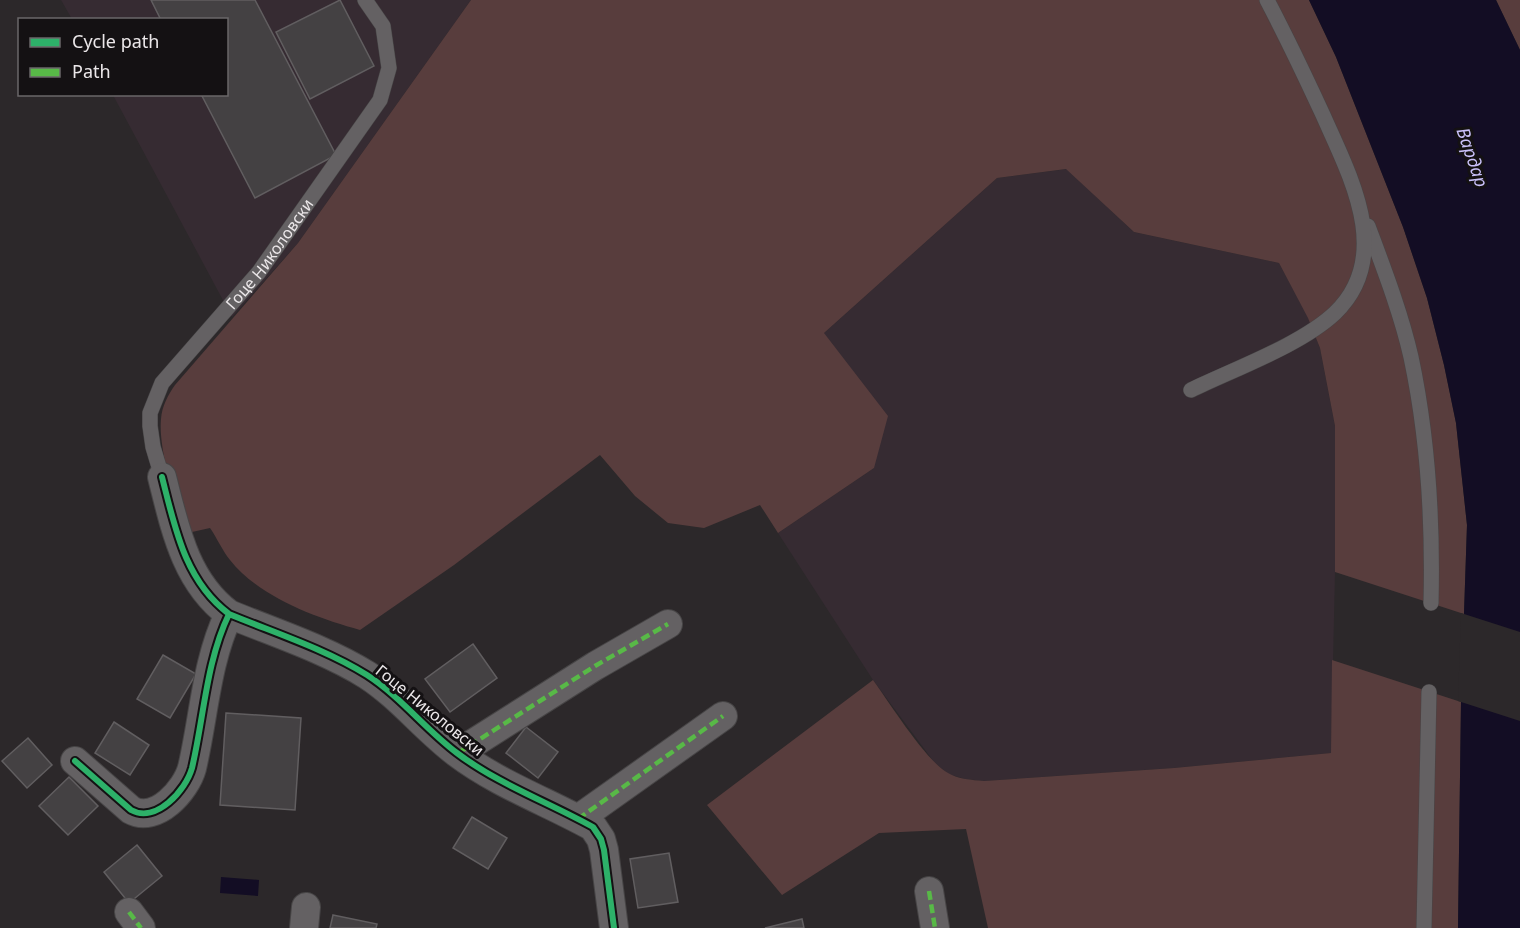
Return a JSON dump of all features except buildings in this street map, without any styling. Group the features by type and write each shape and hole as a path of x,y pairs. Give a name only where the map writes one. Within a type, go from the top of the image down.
{"street":[{"name":"Гоце Николовски","path":"162,477 178,537 194,575 209,597 229,614 317,650 368,676 396,697 431,731 484,771 594,827 601,839 607,868 614,928"},
{"path":"75,761 131,810 140,815 151,813 175,796 186,783 192,768 213,657 221,630 229,614"},
{"name":"Гоце Николовски","path":"458,753 595,666 668,624"},
{"path":"578,819 723,716"},
{"path":"928,891 935,928"}],"lane":[{"name":"Гоце Николовски","path":"162,477 153,447 150,426 150,413 162,383 259,272 380,100 389,68 383,26 365,0"},
{"path":"1267,0 1308,81 1360,204 1401,322 1410,355 1419,398 1431,545 1431,603"},
{"path":"1191,390 1316,328 1345,302 1360,275 1363,259 1365,239 1360,204"},
{"path":"1424,928 1429,692"}],"shaded area":[{"path":"61,0 471,0 298,243 232,317 114,96 228,96 228,18 71,18"},
{"path":"471,0 1309,0 1336,57 1403,227 1427,298 1444,365 1456,423 1467,525 1464,614 1335,572 1335,426 1320,348 1308,318 1279,263 1134,232 1066,169 997,178 824,333 888,416 874,468 778,533 760,505 704,528 668,523 635,496 600,455 454,565 360,630 307,612 272,595 242,573 227,556 210,528 183,534 162,445 161,419 164,405 175,385 298,243"},
{"path":"1496,0 1520,0 1520,50"},
{"path":"1067,169 1134,232 1279,263 1309,318 1320,348 1335,426 1331,753 1174,768 984,781 948,774 934,762 873,680 778,533 874,468 824,333 997,178"},
{"path":"1332,660 1461,702 1458,928 988,928 966,829 879,833 782,895 707,805 873,680 929,756 948,773 965,779 984,781 1174,768 1331,753"}],"water":[{"name":"Вардар","path":"1309,0 1496,0 1520,50 1520,928 1458,928 1461,702 1467,525 1456,423 1427,298 1403,227 1336,57"},
{"path":"221,877 259,880 258,896 220,893"}],"pier":[{"path":"1461,613 1520,632 1520,721 1458,701"}],"marked path":[{"path":"458,753 595,666 668,624"},
{"path":"578,819 723,716"},
{"path":"929,891 935,928"},
{"path":"129,912 141,928"}],"cycle path":[{"path":"162,477 177,534 192,570 214,601 229,614 317,649 367,675 391,693 445,744 473,764 593,827 601,839 604,850 614,928"},
{"path":"75,761 131,810 141,813 160,809 177,795 192,768 210,670 229,614"}]}
